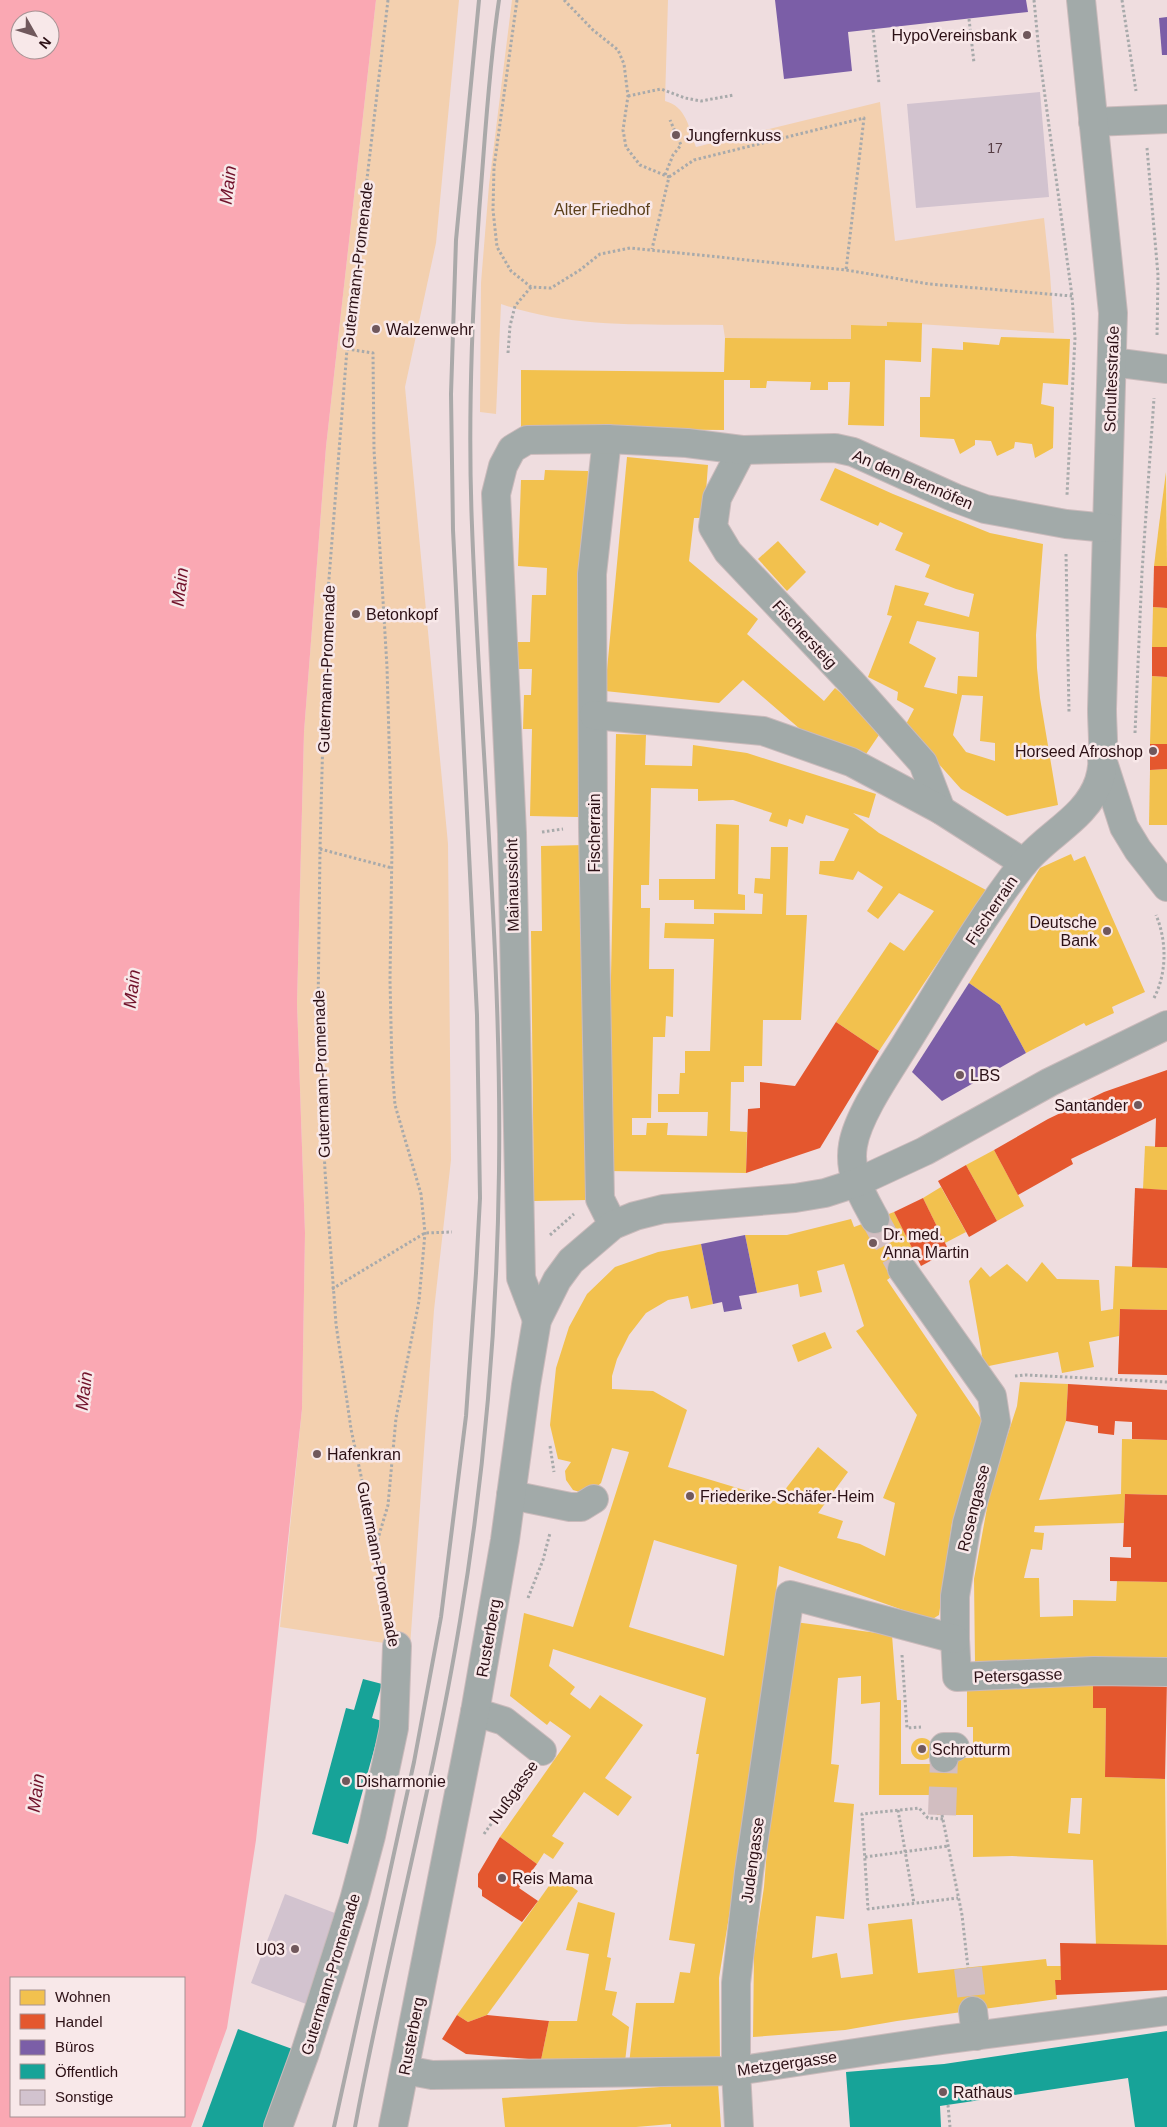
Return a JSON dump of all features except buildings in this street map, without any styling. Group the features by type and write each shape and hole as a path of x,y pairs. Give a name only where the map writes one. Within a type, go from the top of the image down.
{"street":[{"name":"Schultesstraße","path":"1081,0 1113,313 1106,528 1102,759"},
{"path":"1094,122 1154,119"},
{"path":"1112,362 1162,368"},
{"name":"An den Brennöfen","path":"512,450 527,440 607,439 687,443 742,450 835,448 853,452 955,498 985,509 1066,524 1106,528"},
{"name":"Fischerrain","path":"607,439 592,574 593,838 600,1199 613,1225"},
{"name":"Mainaussicht","path":"512,450 503,466 496,494 512,833 520,1268 521,1278 537,1320"},
{"name":"Fischersteig","path":"742,450 717,498 713,527 728,552 851,682 924,764 941,810"},
{"path":"594,715 762,731 851,762 941,810 1024,863"},
{"path":"1102,759 1124,827 1138,850 1167,887"},
{"name":"Fischerrain","path":"856,1183 851,1162 853,1143 864,1114 960,956 1024,863 1048,838 1084,808 1099,781 1102,759"},
{"path":"874,1220 856,1183 925,1152 1050,1082 1166,1024"},
{"name":"Rusterberg","path":"393,2127 475,1712 511,1495 537,1320 557,1280 571,1261 613,1225 634,1216 663,1209 796,1198 825,1193 856,1183"},
{"name":"Rosengasse","path":"902,1269 992,1396 996,1422 967,1523 955,1596 955,1639"},
{"path":"511,1495 570,1507 581,1507 594,1499"},
{"name":"Judengasse","path":"739,2127 736,2072 736,1983 749,1872 790,1595 899,1625"},
{"path":"899,1625 955,1639"},
{"name":"Petersgasse","path":"955,1639 957,1677 1094,1672 1167,1672"},
{"name":"Gutermann-Promenade","path":"278,2127 305,2053 354,1900 371,1836 394,1728 397,1646"},
{"name":"Nußgasse","path":"475,1712 504,1721 542,1751"},
{"name":"Metzgergasse","path":"405,2070 432,2074 736,2072 974,2023 1167,2011"}],"path":[{"name":"Gutermann-Promenade","path":"388,0 347,348 326,617 318,1011 324,1171 332,1289 351,1429 377,1542 397,1646"},
{"path":"517,0 494,167 493,210 497,247 511,271 530,287 551,288 580,270 600,254 630,248 846,270 929,284 1072,296"},
{"path":"564,0 593,30 618,50 624,64 628,96 623,130 626,147 640,165 670,177"},
{"path":"1034,0 1039,52 1072,296 1075,338 1065,580 1070,716"},
{"path":"1122,0 1129,54 1154,119 1148,155 1158,275 1162,368 1142,572 1135,742"},
{"path":"969,19 974,63"},
{"path":"873,30 879,82"},
{"path":"628,96 661,89 674,92 684,98 701,101 734,95"},
{"path":"652,249 670,177 694,160 864,118 846,270"},
{"path":"665,175 673,155 681,145 670,120"},
{"path":"508,353 510,326 516,306 530,287"},
{"path":"347,348 372,353 374,450 387,677 392,868 390,980 392,1068 395,1105 421,1194 425,1233 419,1301 396,1418 388,1506 377,1542"},
{"path":"540,832 572,828"},
{"path":"320,849 392,868"},
{"path":"1153,910 1158,918 1166,946 1164,976 1153,1001 1166,1024"},
{"path":"332,1289 425,1233 452,1232"},
{"path":"982,1380 1025,1375 1167,1382"},
{"path":"899,1625 906,1717"},
{"name":"Nußgasse","path":"484,1834 542,1751"},
{"path":"958,1898 868,1909 862,1814 919,1808 928,1818 943,1817 958,1898 968,1968"},
{"path":"898,1810 914,1903"},
{"path":"865,1857 948,1846"},
{"path":"948,2105 950,2127"}],"green space":[{"path":"376,0 459,0 436,243 405,387 448,844 451,1160 434,1310 410,1647 280,1627 302,1409 305,1233 297,1003 304,732 326,447"},
{"name":"Alter Friedhof","path":"512,0 668,0 665,101 678,108 682,113 689,125 696,147 880,102 895,241 1044,218 1054,333 888,322 887,326 852,325 851,339 725,338 723,325 639,325 583,321 555,318 501,304 496,414 480,412 481,283 489,185"}],"water":[{"name":"Main","path":"0,0 376,0 326,447 304,732 297,1003 305,1233 302,1409 256,1840 227,2028 191,2127 0,2127"}],"tunnel":[{"path":"875,1219 902,1269"},
{"path":"942,1815 944,1758"},
{"path":"968,1968 973,2011"}],"railway":[{"path":"334,2127 414,1762 441,1617 466,1416 476,1273 480,1198 477,1015 453,530 451,394 456,240 479,0"},
{"path":"355,2127 367,2064 423,1811 460,1621 483,1453 496,1284 499,1171 497,1010 472,526 470,435 472,343 479,206 499,0"}],"place":[{"name":"HypoVereinsbank","path":"1027,35"},
{"name":"Jungfernkuss","path":"676,135"},
{"name":"Walzenwehr","path":"376,329"},
{"name":"Betonkopf","path":"356,614"},
{"name":"Horseed Afroshop","path":"1153,751"},
{"name":"Deutsche Bank","path":"1107,931"},
{"name":"LBS","path":"960,1075"},
{"name":"Santander","path":"1138,1105"},
{"name":"Dr. med. Anna Martin","path":"873,1243"},
{"name":"Hafenkran","path":"317,1454"},
{"name":"Friederike-Schäfer-Heim","path":"690,1496"},
{"name":"Schrotturm","path":"922,1749"},
{"name":"Disharmonie","path":"346,1781"},
{"name":"Reis Mama","path":"502,1878"},
{"name":"U03","path":"295,1949"},
{"name":"Rathaus","path":"943,2092"}]}
